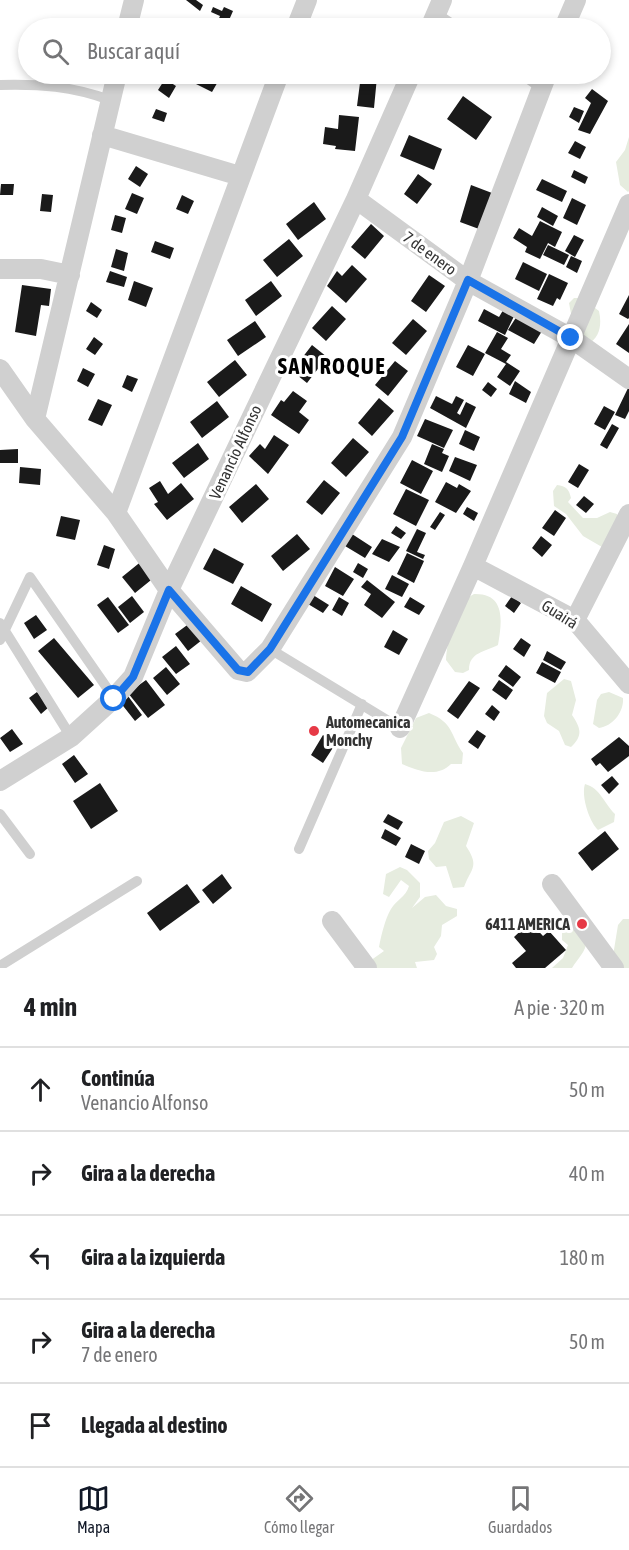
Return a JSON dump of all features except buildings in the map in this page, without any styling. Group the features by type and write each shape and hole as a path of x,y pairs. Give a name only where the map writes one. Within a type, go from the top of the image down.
{"street":[{"path":"130,18 134,0"},
{"path":"300,18 307,0"},
{"path":"568,18 576,0"},
{"path":"35,419 114,84"},
{"path":"117,513 275,84"},
{"name":"Venancio Alfonso","path":"0,781 71,738 114,699 133,677 169,590 356,199 407,84"},
{"path":"0,369 35,419 117,513 169,590 238,670 248,672 270,649 402,437 468,280 543,84"},
{"path":"102,135 240,176"},
{"name":"7 de enero","path":"356,199 468,280 571,338 629,379"},
{"path":"400,728 474,566 629,204"},
{"path":"0,269 41,269 70,275"},
{"path":"575,620 629,514"},
{"name":"Guairá","path":"474,566 575,620 629,684"},
{"path":"552,884 614,968"},
{"path":"332,921 367,968"}],"lane":[{"path":"0,85 46,84 84,90 110,99"},
{"path":"71,738 2,630 30,577 114,699"},
{"path":"270,649 400,728"},
{"path":"299,849 362,704"},
{"path":"0,814 30,854"},
{"path":"0,966 137,881"}],"shaded area":[{"path":"629,137 628,192 620,185 616,162 625,150"},
{"path":"574,298 582,298 599,311 599,330 588,344 572,319 569,303"},
{"path":"557,485 568,490 571,498 568,502 583,518 597,518 610,512 617,514 619,521 602,547 583,536 566,514 554,506 553,491"},
{"path":"474,594 492,598 500,610 498,645 475,656 469,670 463,673 455,672 446,660 450,633 462,605"},
{"path":"564,679 571,681 576,700 572,715 577,723 579,735 571,747 565,745 559,731 547,723 544,716 547,693"},
{"path":"609,692 623,698 622,708 617,718 599,728 593,724 597,700 601,694"},
{"path":"429,713 447,725 463,753 462,764 451,764 440,771 427,772 402,764 401,748 416,718"},
{"path":"585,784 598,792 615,814 614,822 598,830 587,808 584,795"},
{"path":"461,816 474,823 466,846 473,859 473,867 464,887 453,888 446,866 436,867 429,859 428,851 435,843 444,822"},
{"path":"400,867 407,870 420,883 420,897 412,908 425,897 436,895 446,906 457,909 457,916 442,925 441,936 434,947 437,954 434,960 415,962 417,968 360,968 384,951 379,947 387,918 393,906 406,893 409,886 401,880 389,897 383,894 386,874"},
{"path":"623,919 629,919 629,968 614,968 612,962 618,925"},
{"path":"568,928 582,930 586,946 572,968 552,968 563,958 568,945 562,940 562,933"}],"place":[{"name":"Automecanica Monchy","path":"314,731"},
{"name":"6411 AMERICA","path":"582,924"}],"district":[{"name":"SAN ROQUE","path":"332,366"}],"route":[{"path":"114,699 133,677 169,590 238,670 248,672 270,649 402,437 468,280 571,338"}]}
